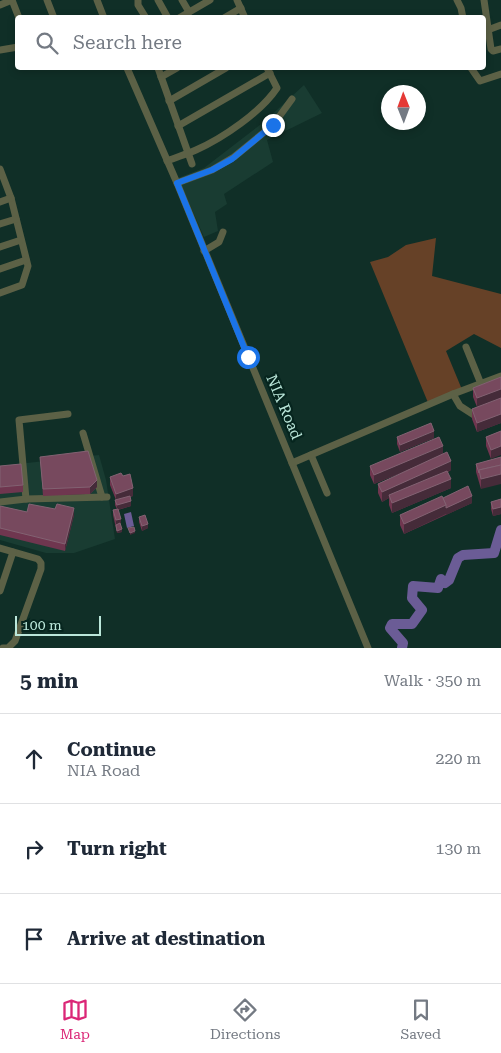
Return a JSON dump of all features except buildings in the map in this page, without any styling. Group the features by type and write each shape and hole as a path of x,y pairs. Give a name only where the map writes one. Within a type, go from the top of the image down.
{"street":[{"path":"0,4 12,0 18,15"},
{"path":"47,0 53,15"},
{"path":"138,0 138,5 144,15"},
{"path":"158,0 166,15"},
{"path":"182,0 189,12"},
{"path":"237,0 244,15"},
{"path":"457,0 461,4"},
{"path":"484,0 485,15"},
{"path":"99,1 103,15"},
{"path":"184,15 206,1"},
{"path":"229,15 241,8"},
{"path":"501,25 486,30 491,49 493,51 501,49"},
{"path":"0,50 15,48"},
{"name":"NIA Road","path":"128,70 177,183 368,648"},
{"path":"159,70 192,164"},
{"path":"161,77 173,70"},
{"path":"169,101 223,70"},
{"path":"167,161 197,150 226,133 254,112 277,88 268,70 178,126"},
{"path":"472,70 480,81 501,74"},
{"path":"177,183 212,170 234,158 273,125 292,99"},
{"path":"0,169 2,180 11,198 28,266 22,286 0,293"},
{"path":"0,202 11,198"},
{"path":"0,224 16,219"},
{"path":"204,251 219,242 223,232"},
{"path":"0,247 21,240"},
{"path":"0,269 26,260"},
{"path":"466,347 481,384"},
{"path":"292,463 453,394 501,376"},
{"path":"453,394 460,406 474,415"},
{"path":"26,499 20,420 68,414"},
{"path":"0,502 26,499 105,497 84,433"},
{"path":"311,455 327,493"},
{"path":"0,548 38,560 41,563 41,570 15,641 8,648 3,648"},
{"path":"0,591 13,552"}],"shaded area":[{"path":"304,85 322,113 267,140 273,162 224,194 227,204 215,212 218,231 204,237 178,178 204,168 265,121"},
{"path":"436,238 432,276 501,294 501,348 474,334 446,351 463,392 429,405 370,262 388,257 406,245"},
{"path":"99,455 106,480 115,539 74,553 46,553 0,540 0,466"},
{"path":"131,512 134,526 127,528 124,514"}],"waterway":[{"path":"402,648 403,643 390,628 392,624 412,624 422,610 412,598 413,586 438,588 441,579 445,583 449,580 458,558 463,555 494,553 501,530"}],"route":[{"path":"248,357 177,183 207,173 232,159 273,125"}]}
